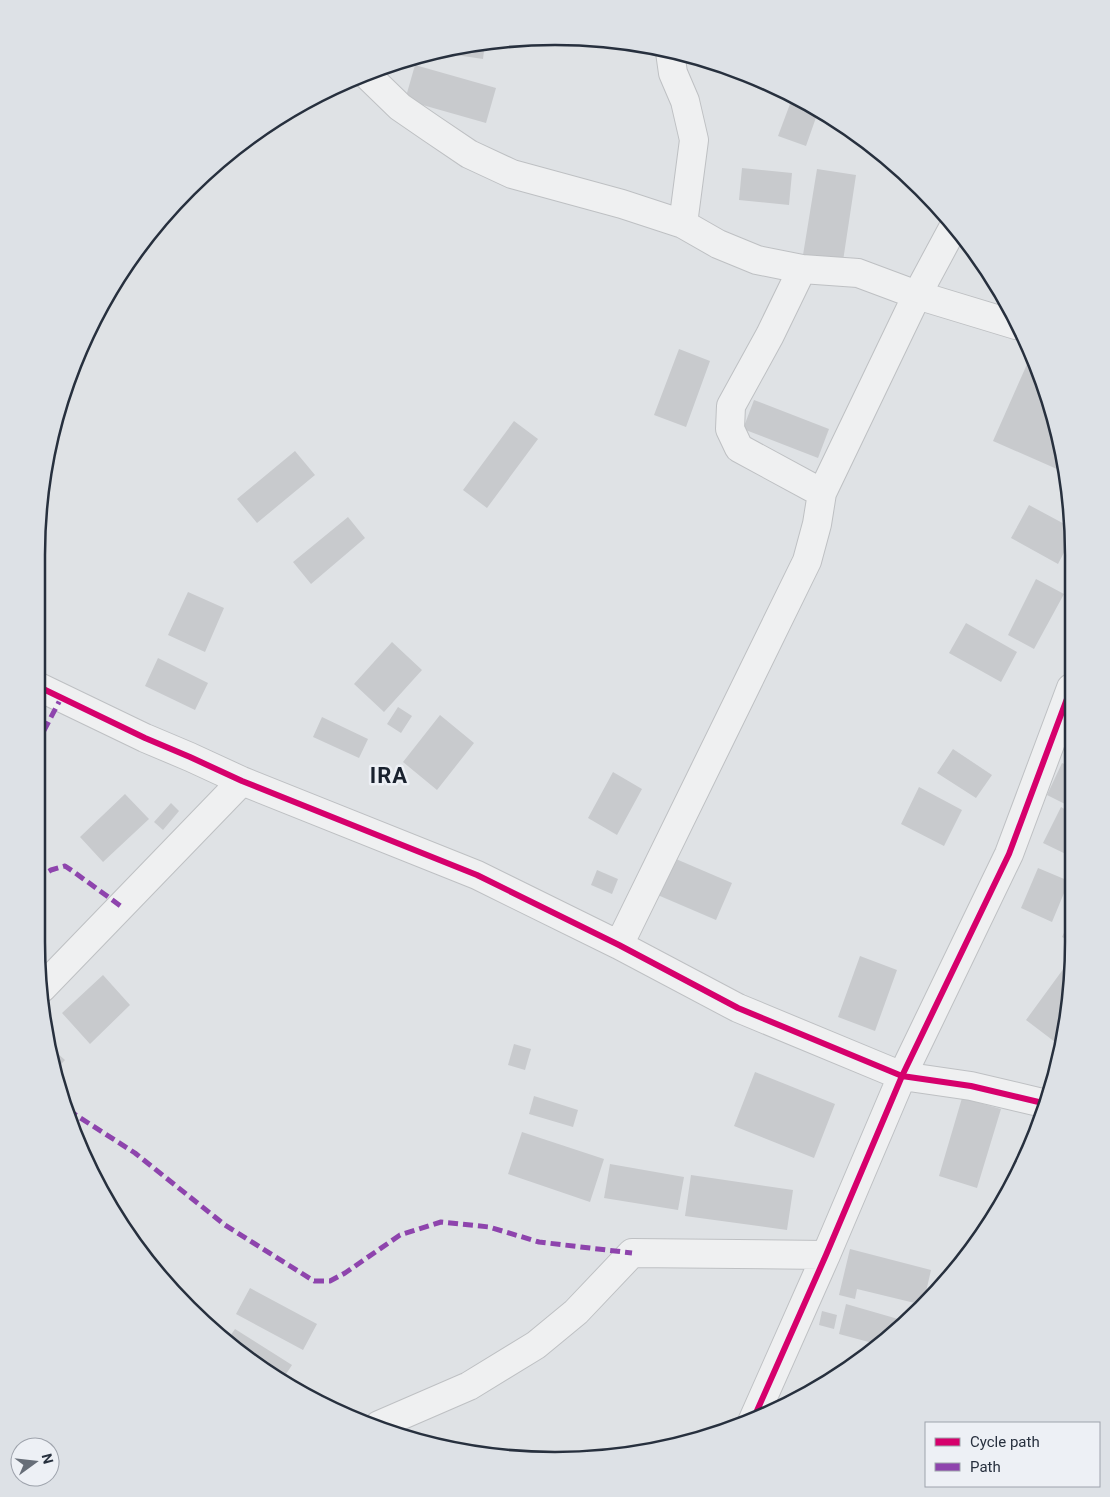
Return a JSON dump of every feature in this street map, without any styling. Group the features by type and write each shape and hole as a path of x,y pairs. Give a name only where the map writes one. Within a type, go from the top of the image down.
{"street":[{"path":"671,59 673,73 685,101 694,140 683,224"},
{"path":"372,79 400,107 470,154 512,174 622,204 683,224 718,244 757,260 802,269 858,273 917,295 1009,323"},
{"path":"619,945 807,561 817,524 822,493 917,295 950,233"},
{"path":"802,269 770,335 731,406 730,429 739,448 822,493"},
{"path":"45,690 145,738 242,781 477,875 619,945 738,1008 902,1076 971,1086 1039,1102"},
{"path":"757,1410 902,1076 1009,854 1065,704"},
{"path":"47,983 242,781"},
{"path":"385,1423 468,1386 536,1345 576,1312 632,1253 826,1255"}],"building":[{"path":"484,50 483,59 456,55"},
{"path":"415,65 496,88 486,123 405,100"},
{"path":"790,103 816,117 806,146 778,136"},
{"path":"742,168 792,173 789,205 739,200"},
{"path":"817,169 856,175 843,261 803,255"},
{"path":"679,349 710,361 686,427 654,415"},
{"path":"1027,363 1048,423 1057,469 993,441"},
{"path":"754,400 829,429 818,458 743,429"},
{"path":"514,421 538,439 487,508 463,490"},
{"path":"295,451 315,475 257,523 237,499"},
{"path":"1029,505 1064,524 1065,551 1058,564 1011,538"},
{"path":"348,517 365,538 311,584 293,562"},
{"path":"1036,579 1064,594 1034,649 1008,635"},
{"path":"188,592 224,608 205,652 168,635"},
{"path":"966,623 1017,652 1001,682 949,653"},
{"path":"392,642 422,670 384,712 354,684"},
{"path":"158,658 208,683 195,710 145,686"},
{"path":"398,707 412,716 401,733 387,724"},
{"path":"440,715 474,743 437,790 403,762"},
{"path":"322,717 368,739 359,758 313,737"},
{"path":"953,749 992,775 976,798 937,773"},
{"path":"1062,763 1065,764 1065,804 1047,795"},
{"path":"613,772 642,789 617,835 588,818"},
{"path":"919,787 962,810 944,846 901,824"},
{"path":"125,794 149,819 103,862 80,837"},
{"path":"171,803 179,811 163,830 154,822"},
{"path":"1061,807 1065,809 1065,854 1043,843"},
{"path":"669,856 732,883 716,920 653,893"},
{"path":"1038,868 1065,879 1065,891 1052,922 1021,908"},
{"path":"597,870 618,879 612,894 591,885"},
{"path":"860,956 897,970 875,1031 838,1017"},
{"path":"1064,968 1061,1009 1055,1042 1026,1020"},
{"path":"103,975 130,1005 90,1044 62,1013"},
{"path":"514,1044 531,1049 525,1070 508,1065"},
{"path":"58,1054 65,1060 60,1065"},
{"path":"755,1072 835,1104 814,1158 734,1126"},
{"path":"534,1096 578,1110 573,1127 529,1114"},
{"path":"962,1098 1001,1109 977,1188 939,1176"},
{"path":"522,1132 604,1159 590,1202 508,1174"},
{"path":"610,1164 684,1177 678,1210 604,1198"},
{"path":"691,1175 793,1190 787,1230 685,1216"},
{"path":"850,1249 931,1270 926,1292 916,1303 857,1289 855,1299 839,1295"},
{"path":"250,1288 317,1324 303,1350 236,1314"},
{"path":"846,1304 898,1319 870,1342 839,1334"},
{"path":"822,1311 837,1315 834,1329 819,1325"},
{"path":"235,1329 292,1365 286,1375 231,1335"}],"marked path":[{"path":"45,729 61,698"},
{"path":"45,874 65,866 122,907"},
{"path":"75,1115 135,1153 225,1225 314,1281 330,1281 345,1273 400,1235 441,1222 489,1227 539,1242 632,1253"}],"cycle path":[{"path":"45,690 145,738 242,781 477,875 619,945 738,1008 902,1076 971,1086 1039,1102"},
{"path":"757,1410 902,1076 1009,854 1065,704"}],"district":[{"name":"IRA","path":"389,775"}]}
